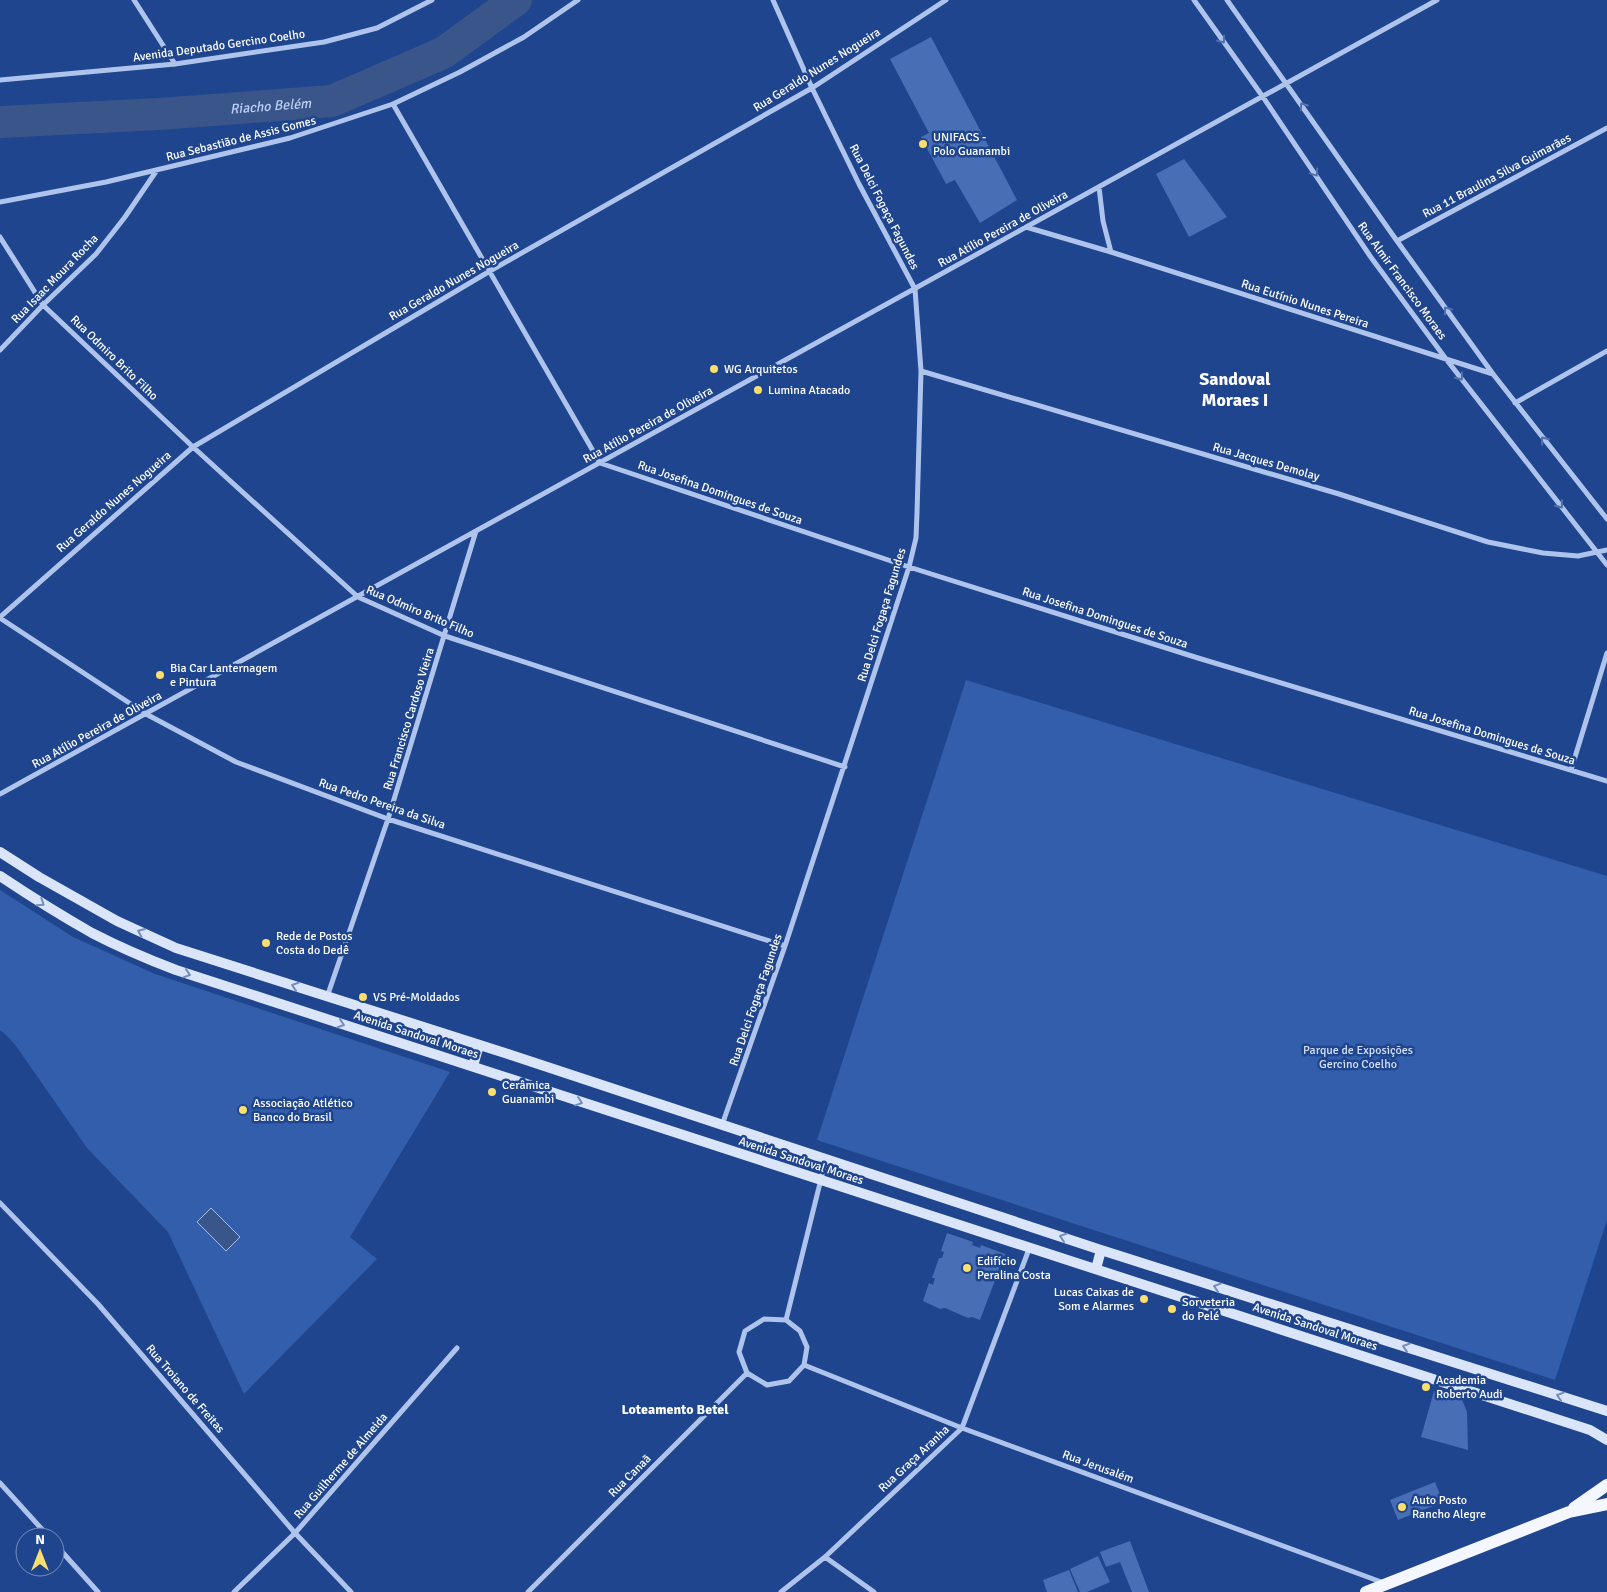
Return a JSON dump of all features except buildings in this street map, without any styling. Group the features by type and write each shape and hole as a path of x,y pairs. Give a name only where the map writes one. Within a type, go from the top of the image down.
{"main road":[{"name":"Avenida Sandoval Moraes","path":"0,852 116,921 176,948 479,1045 722,1126 826,1158 1101,1250 1607,1411"},
{"name":"Avenida Sandoval Moraes","path":"0,876 51,910 94,934 161,964 473,1066 588,1106 1590,1430 1607,1440"},
{"path":"473,1066 479,1045"},
{"path":"1096,1269 1101,1250"},
{"path":"1569,1512 1607,1485"},
{"path":"1366,1592 1569,1512 1607,1504"}],"street":[{"path":"134,0 175,64"},
{"name":"Avenida Deputado Gercino Coelho","path":"0,80 175,64 324,42 377,28 432,0"},
{"name":"Rua Sebastião de Assis Gomes","path":"0,202 106,182 290,138 393,104 460,72 524,37 578,0"},
{"name":"Rua Delci Fogaça Fagundes","path":"722,1126 845,767 909,567 916,538 921,371 915,289 859,184 812,88 773,0"},
{"name":"Rua Geraldo Nunes Nogueira","path":"0,617 193,447 490,271 812,88 946,0"},
{"name":"Rua Almir Francisco Moraes","path":"1194,0 1263,97 1370,256 1446,359 1607,565"},
{"name":"Rua Almir Francisco Moraes","path":"1227,0 1493,374 1607,520"},
{"name":"Rua Atílio Pereira de Oliveira","path":"0,794 1437,0"},
{"path":"393,104 600,463"},
{"name":"Rua 11 Braulina Silva Guimarães","path":"1397,241 1607,128"},
{"name":"Rua Isaac Moura Rocha","path":"0,350 96,254 125,217 157,170"},
{"path":"1099,187 1103,221 1110,252"},
{"name":"Rua Eutínio Nunes Pereira","path":"1026,227 1493,374"},
{"name":"Rua Odmiro Brito Filho","path":"0,237 44,304 193,447 358,597 445,636 845,767"},
{"path":"1516,403 1607,351"},
{"name":"Rua Jacques Demolay","path":"921,371 1329,491 1488,542 1543,553 1578,556 1607,550"},
{"name":"Rua Josefina Domingues de Souza","path":"600,463 909,567 1198,658 1607,781"},
{"name":"Rua Francisco Cardoso Vieira","path":"327,997 388,819 477,531"},
{"name":"Rua Pedro Pereira da Silva","path":"0,617 146,714 236,762 388,819 785,946"},
{"path":"1571,770 1607,653"},
{"path":"786,1320 826,1158"},
{"name":"Rua Troiano de Freitas","path":"0,1203 98,1304 295,1533 351,1592"},
{"name":"Rua Graça Aranha","path":"781,1592 825,1557 962,1428 1029,1249"},
{"path":"764,1318 786,1320 800,1331 804,1339 807,1347 804,1364 789,1381 766,1385 747,1373 739,1352 745,1331 764,1318"},
{"name":"Rua Guilherme de Almeida","path":"234,1592 295,1533 457,1348"},
{"name":"Rua Jerusalém","path":"804,1364 962,1428 1387,1584"},
{"name":"Rua Canaã","path":"528,1592 747,1373"},
{"path":"0,1483 40,1527"},
{"path":"65,1555 98,1592"},
{"path":"825,1557 874,1592"}],"green space":[{"name":"Parque de Exposições Gercino Coelho","path":"966,680 1607,876 1607,1220 1555,1380 817,1140"},
{"name":"Associação Atlético Banco do Brasil","path":"0,890 73,937 155,974 450,1072 350,1237 377,1259 244,1394 168,1232 87,1148 16,1046 0,1030"}],"shaded area":[{"path":"211,1208 240,1237 226,1251 197,1222"}],"waterway":[{"name":"Riacho Belém","path":"0,122 159,114 332,101 443,53 516,0"}],"place":[{"name":"UNIFACS - Polo Guanambi","path":"923,144"},
{"name":"WG Arquitetos","path":"714,369"},
{"name":"Lumina Atacado","path":"758,390"},
{"name":"Bia Car Lanternagem e Pintura","path":"160,675"},
{"name":"Rede de Postos Costa do Dedê","path":"266,943"},
{"name":"VS Pré-Moldados","path":"363,997"},
{"name":"Cerâmica Guanambi","path":"492,1092"},
{"name":"Associação Atlético Banco do Brasil","path":"243,1110"},
{"name":"Edifício Peralina Costa","path":"967,1268"},
{"name":"Lucas Caixas de Som e Alarmes","path":"1144,1299"},
{"name":"Sorveteria do Pelé","path":"1172,1309"},
{"name":"Academia Roberto Audi","path":"1426,1387"},
{"name":"Auto Posto Rancho Alegre","path":"1402,1507"}],"district":[{"name":"Sandoval Moraes I","path":"1235,389"},
{"name":"Loteamento Betel","path":"675,1409"}]}
